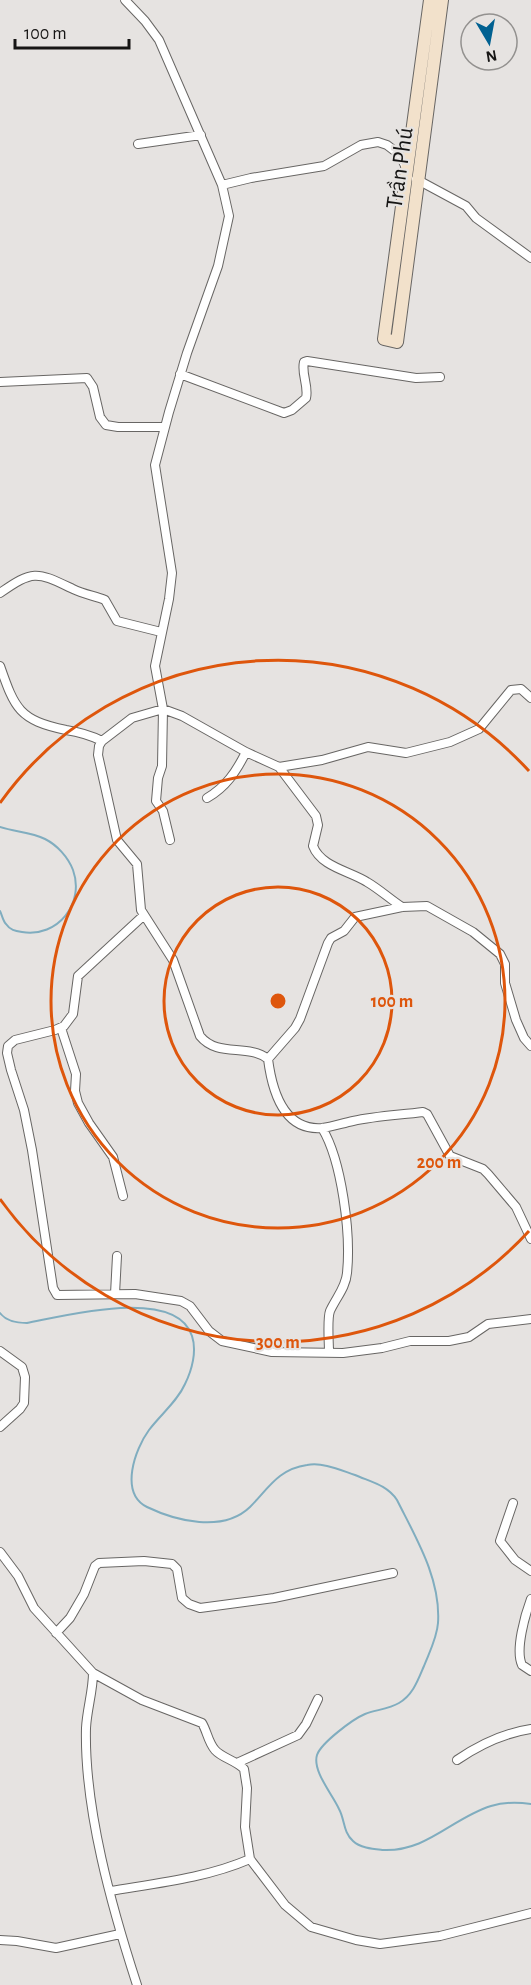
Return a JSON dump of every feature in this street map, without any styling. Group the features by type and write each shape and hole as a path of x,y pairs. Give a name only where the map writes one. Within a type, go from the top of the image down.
{"main road":[{"name":"Trần Phú","path":"430,0 408,171 390,340 418,182 442,0"}],"street":[{"path":"125,0 159,40 222,185 229,209 229,225 218,266 180,374 157,455 155,473 172,573 155,666 163,709 162,766 158,778 156,801 163,811 170,840"},
{"path":"138,144 201,135"},
{"path":"222,185 324,166 361,145 378,142 387,145 400,155 408,171 418,182 466,206 476,218 531,258"},
{"path":"180,374 284,413 292,410 306,398 303,368 304,362 307,361 416,378 440,377"},
{"path":"0,382 87,378 93,387 100,417 106,425 165,427"},
{"path":"0,593 25,577 43,575 79,592 105,600 117,621 161,632"},
{"path":"0,666 12,700 27,716 47,726 87,734 102,741"},
{"path":"279,767 322,760 368,747 401,753 420,751 450,742 479,729 512,690 521,689 531,699"},
{"path":"268,1059 257,1052 219,1049 200,1036 173,960 143,916 139,900 137,864 116,837 98,755 102,741 132,718 163,709 182,716 246,753 279,767 316,816 318,825 313,846 318,855 327,863 371,884 402,908"},
{"path":"207,798 231,778 246,753"},
{"path":"531,1046 524,1038 510,1004 505,983 505,964 500,954 473,932 432,907 402,908 355,917 344,931 331,938 297,1024 268,1059 271,1080 284,1110 298,1124 322,1128 387,1116 423,1112 427,1114 450,1156 483,1169 488,1174 516,1207 531,1239"},
{"path":"143,916 78,976 73,1014 61,1029 13,1041 8,1046 11,1070 24,1110 33,1150 53,1288 58,1295 147,1295 181,1301 195,1311 209,1331 230,1344 272,1353 355,1352 410,1341 449,1341 469,1337 488,1324 531,1319"},
{"path":"61,1029 76,1074 75,1091 78,1103 113,1157 123,1196"},
{"path":"322,1128 331,1145 335,1160 347,1237 347,1276 329,1315 329,1352"},
{"path":"116,1294 117,1256"},
{"path":"0,1351 22,1367 25,1377 24,1402 20,1409 0,1427"},
{"path":"513,1503 500,1541 515,1560 531,1571"},
{"path":"0,1552 18,1576 32,1604 93,1673 142,1700 201,1723 216,1752 244,1769 246,1775 245,1827 250,1859 269,1886 302,1921 328,1933 375,1945 440,1936 531,1913"},
{"path":"56,1633 74,1612 95,1566 99,1563 144,1561 172,1564 177,1569 182,1598 200,1608 274,1598 393,1573"},
{"path":"531,1599 525,1612 519,1657 522,1665 531,1671"},
{"path":"93,1673 86,1728 92,1806 120,1934 137,1985"},
{"path":"237,1763 298,1735 318,1699"},
{"path":"457,1760 495,1739 531,1729"},
{"path":"110,1891 187,1878 227,1868 250,1859"},
{"path":"0,1940 56,1948 120,1934"}],"waterway":[{"path":"0,827 34,835 54,845 68,861 76,882 72,906 66,916 47,929 35,932 13,930 5,923 0,911"},
{"path":"0,1313 9,1320 27,1323 91,1311 143,1308 165,1312 182,1321 192,1336 193,1342 194,1354 190,1373 178,1397 144,1438 132,1470 134,1492 138,1500 147,1507 185,1520 199,1522 227,1520 250,1507 281,1475 297,1467 313,1464 331,1467 373,1482 384,1487 397,1500 426,1559 436,1591 438,1623 420,1677 408,1696 395,1705 365,1714 353,1721 331,1738 317,1755 317,1768 341,1813 347,1834 353,1841 371,1849 399,1849 426,1840 477,1811 491,1806 511,1803 531,1804"}]}
